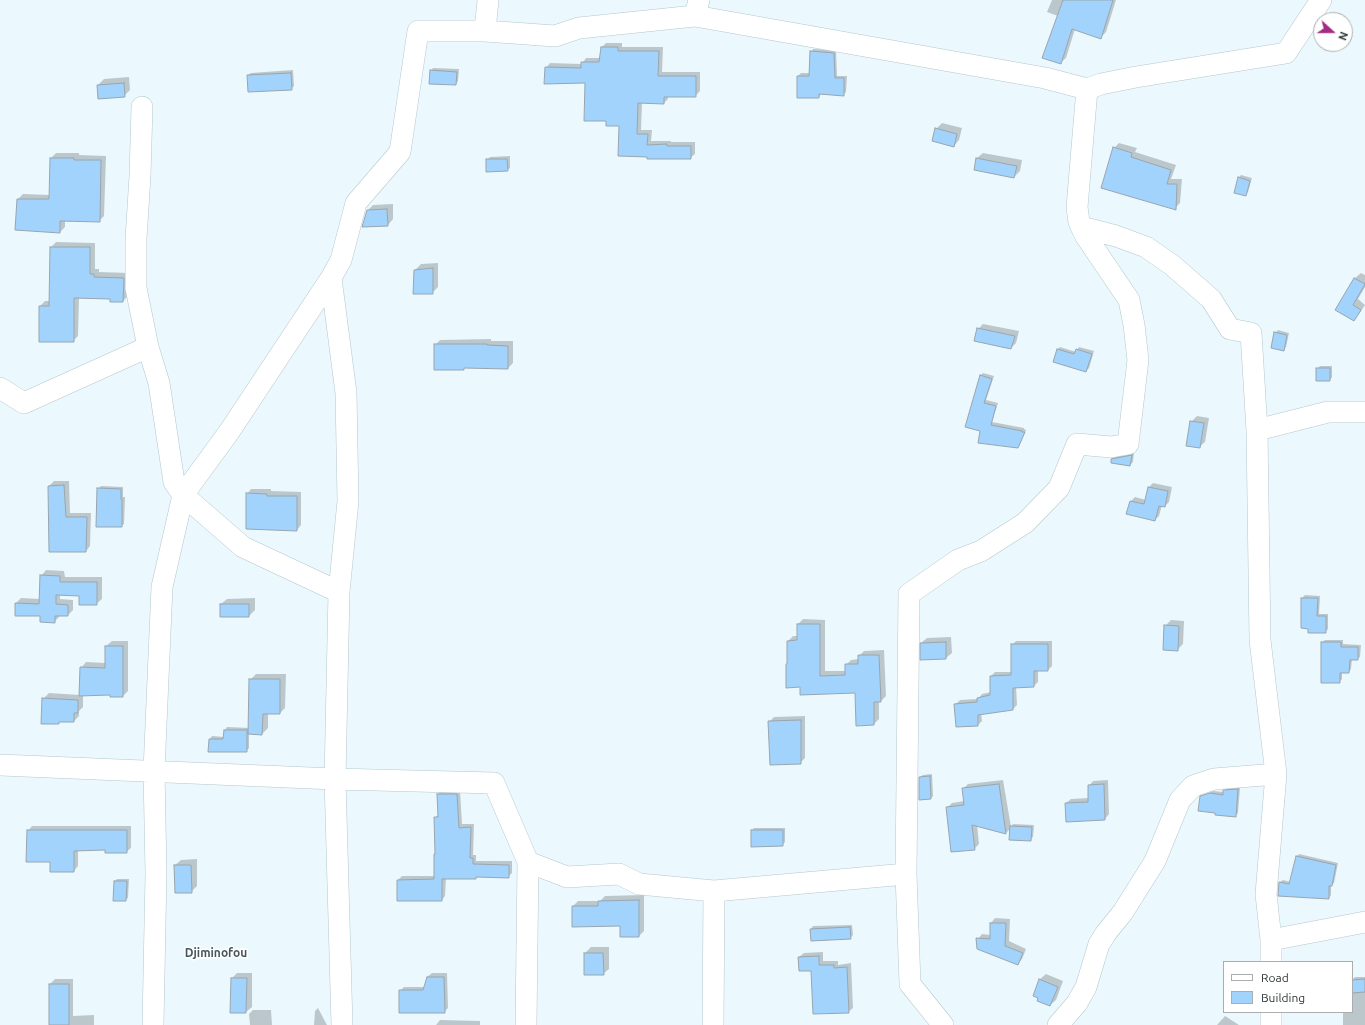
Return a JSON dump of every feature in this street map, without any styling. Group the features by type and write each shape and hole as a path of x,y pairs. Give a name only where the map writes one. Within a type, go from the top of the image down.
{"street":[{"path":"485,31 488,0"},
{"path":"153,1025 156,873 154,771 162,587 183,495 230,432 331,278 341,260 356,203 400,152 418,30 485,31 555,36 579,28 697,8 1045,78 1087,89 1101,84 1136,76 1286,53 1321,0"},
{"path":"943,1025 910,984 906,874 909,594 958,560 981,551 1025,522 1059,488 1077,444 1111,447 1128,444 1138,360 1129,300 1085,235 1079,222 1077,207 1087,89"},
{"path":"142,107 136,239 136,288 148,347 159,383 174,482 183,495 243,547 339,592"},
{"path":"1081,227 1116,236 1146,247 1172,265 1210,299 1230,329 1251,333 1257,430 1260,640 1276,774 1266,894 1271,940 1271,961"},
{"path":"331,278 346,401 348,501 339,592 335,779 342,1025"},
{"path":"0,388 24,403 148,347"},
{"path":"1257,430 1328,412 1365,412"},
{"path":"0,765 335,779 494,783 528,862 526,1025"},
{"path":"1058,1025 1077,1003 1086,987 1099,944 1123,912 1155,861 1180,800 1193,786 1214,779 1276,774"},
{"path":"528,862 567,877 619,874 639,884 714,891 906,874"},
{"path":"713,1025 714,891"},
{"path":"1271,940 1365,922"},
{"path":"1270,1025 1271,1013"}],"building":[{"path":"1063,0 1113,0 1101,39 1072,29 1061,64 1042,58"},
{"path":"601,47 618,47 618,51 659,51 658,76 696,76 696,97 664,97 664,104 638,103 637,134 648,134 647,145 667,144 667,146 691,146 691,159 647,159 647,157 618,156 619,126 606,126 606,121 584,121 585,83 544,84 545,67 581,68 581,62 599,62"},
{"path":"810,51 834,53 835,78 844,78 844,96 819,94 819,98 797,98 797,76 809,76"},
{"path":"430,70 457,72 456,85 429,84"},
{"path":"291,73 292,90 248,92 247,75"},
{"path":"124,83 125,97 98,99 97,85"},
{"path":"935,128 957,134 954,147 932,141"},
{"path":"1113,147 1132,153 1131,157 1171,170 1167,184 1177,184 1176,210 1101,188"},
{"path":"50,158 101,160 100,222 60,221 60,233 15,230 17,199 49,199"},
{"path":"976,158 1017,166 1014,178 974,170"},
{"path":"486,159 507,159 508,171 486,172"},
{"path":"1238,177 1250,181 1246,196 1234,193"},
{"path":"387,209 388,226 362,227 367,210"},
{"path":"50,247 90,247 90,274 94,274 94,277 124,278 123,302 110,302 110,299 74,298 74,342 39,342 39,306 49,306"},
{"path":"433,268 433,294 413,294 414,270"},
{"path":"1354,278 1365,284 1353,305 1361,310 1354,321 1335,310"},
{"path":"977,328 1015,336 1011,349 974,341"},
{"path":"1274,332 1287,335 1284,351 1271,348"},
{"path":"434,344 487,344 508,346 508,369 464,368 464,370 434,370"},
{"path":"1057,349 1074,354 1076,349 1092,354 1086,372 1053,362"},
{"path":"1316,368 1330,368 1330,381 1316,381"},
{"path":"980,375 992,379 984,403 996,406 991,425 1025,432 1018,448 978,443 980,431 965,427"},
{"path":"1190,421 1204,423 1200,448 1186,446"},
{"path":"1132,455 1130,466 1111,463 1111,459"},
{"path":"64,485 66,517 87,517 86,552 49,552 48,486"},
{"path":"1148,487 1168,491 1165,507 1159,506 1155,521 1126,514 1130,501 1144,504"},
{"path":"97,488 121,489 122,527 96,527"},
{"path":"246,493 267,494 267,496 297,496 297,531 246,529"},
{"path":"40,575 60,576 60,582 97,582 97,605 79,605 79,596 56,595 56,604 68,605 68,616 55,616 55,623 40,622 40,616 15,616 15,603 39,604"},
{"path":"1301,598 1318,598 1317,616 1326,616 1326,633 1308,633 1308,629 1301,628"},
{"path":"220,604 249,604 249,617 220,617"},
{"path":"797,624 820,624 820,676 845,675 845,664 858,664 858,655 879,655 881,702 874,702 874,725 856,726 855,693 800,695 800,687 786,688 787,641 797,640"},
{"path":"1164,625 1179,626 1178,651 1163,650"},
{"path":"946,642 946,659 920,660 920,643"},
{"path":"1321,642 1341,642 1341,647 1358,647 1358,660 1350,660 1349,673 1340,673 1340,683 1321,683"},
{"path":"1011,644 1048,644 1048,671 1034,671 1034,687 1013,688 1013,710 978,715 978,726 956,727 954,704 977,702 977,698 990,695 990,676 1011,675"},
{"path":"105,646 123,646 123,697 110,697 110,695 79,696 80,667 105,668"},
{"path":"249,679 280,679 280,714 263,714 262,735 248,734"},
{"path":"42,698 78,700 78,713 74,713 74,722 41,724"},
{"path":"801,720 801,764 770,765 768,721"},
{"path":"224,730 247,730 247,752 208,752 209,739 223,739"},
{"path":"930,776 931,799 919,800 919,777"},
{"path":"999,784 1006,834 972,825 975,850 951,852 946,807 964,805 962,788"},
{"path":"1104,784 1105,820 1066,822 1065,803 1088,802 1088,785"},
{"path":"1238,789 1236,817 1215,815 1215,813 1198,811 1200,796 1210,793 1223,795 1223,790"},
{"path":"437,794 457,794 459,828 471,827 470,858 473,858 473,864 509,865 509,878 476,877 476,879 442,879 442,901 397,901 397,880 434,879 434,817 438,817"},
{"path":"1010,826 1032,827 1031,841 1009,840"},
{"path":"27,830 127,830 127,853 105,853 105,850 74,851 74,872 50,872 50,862 26,862"},
{"path":"751,830 783,830 783,846 751,847"},
{"path":"1296,856 1336,865 1332,886 1329,886 1329,899 1278,896 1279,882 1289,884"},
{"path":"174,865 191,865 192,893 175,893"},
{"path":"114,881 127,881 126,901 113,901"},
{"path":"639,900 639,937 620,937 620,926 572,927 572,906 598,906 598,901"},
{"path":"990,923 1006,923 1005,946 1023,953 1018,965 977,949 976,938 990,939"},
{"path":"850,927 851,939 811,941 810,929"},
{"path":"584,953 603,953 604,975 584,975"},
{"path":"819,956 819,965 834,965 834,968 847,967 849,1013 813,1014 811,971 799,971 798,957"},
{"path":"427,977 444,977 445,1013 399,1013 399,990 423,990"},
{"path":"231,978 247,978 246,1013 230,1013"},
{"path":"1039,979 1058,987 1050,1006 1037,1001 1038,998 1033,996"},
{"path":"1365,979 1365,992 1353,993 1353,980"},
{"path":"49,984 69,984 69,1025 49,1025"}],"district":[{"name":"Djiminofou","path":"216,953"}]}
